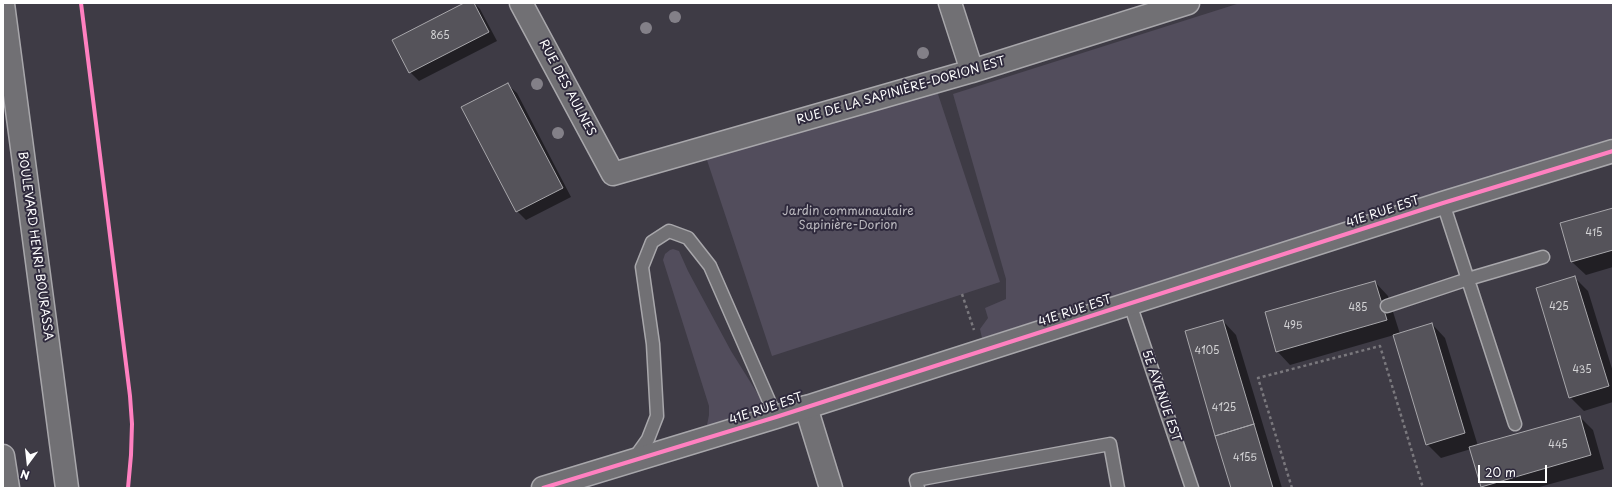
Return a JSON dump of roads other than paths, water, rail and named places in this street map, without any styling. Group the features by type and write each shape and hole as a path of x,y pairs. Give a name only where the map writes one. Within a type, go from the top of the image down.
{"street":[{"name":"RUE DES AULNES","path":"521,3 613,174"},
{"path":"950,3 972,71"},
{"name":"RUE DE LA SAPINIÈRE-DORION EST","path":"613,174 972,71 1188,3"},
{"name":"BOULEVARD HENRI-BOURASSA","path":"3,4 67,488"},
{"name":"41E RUE EST","path":"543,488 776,417 1443,203 1613,151"},
{"path":"806,407 831,488"},
{"path":"3,456 8,488"}],"lane":[{"path":"1443,203 1515,424"},
{"path":"632,461 648,439 656,416 653,344 642,266 652,242 669,231 688,238 710,266 776,417"},
{"path":"1387,306 1543,257"},
{"name":"5E AVENUE EST","path":"1130,304 1192,488"},
{"path":"918,488 916,480 1110,444 1118,488"}],"park label":[{"name":"Jardin communautaire Sapinière-Dorion","path":"848,219"}]}
